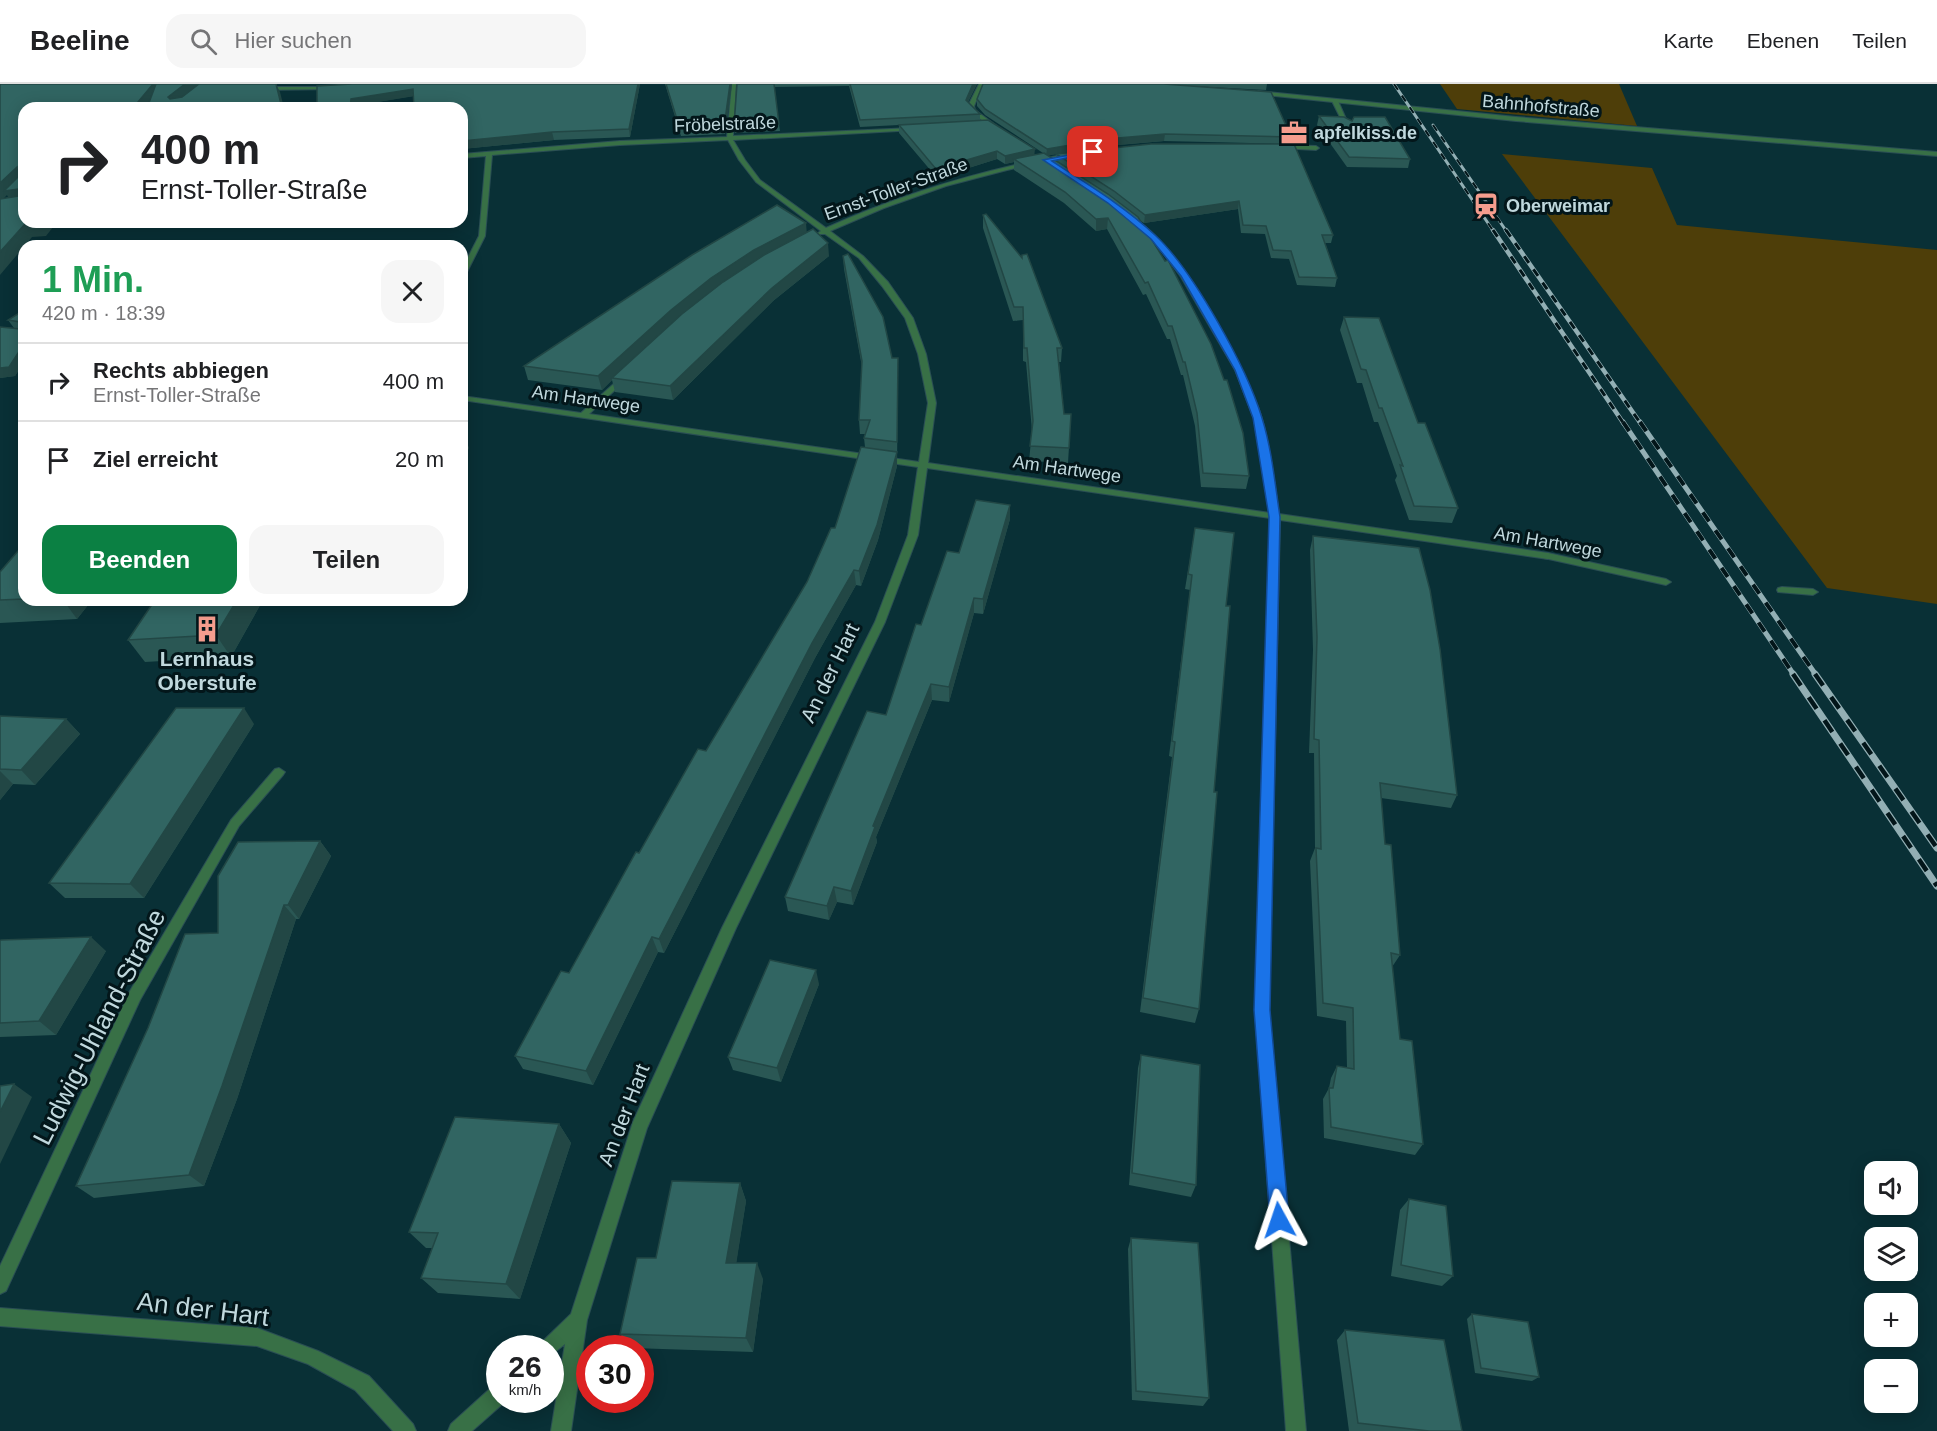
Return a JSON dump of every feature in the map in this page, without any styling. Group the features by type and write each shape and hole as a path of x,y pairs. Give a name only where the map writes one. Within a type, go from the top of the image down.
{"street":[{"path":"730,140 734,84"},
{"path":"981,84 971,106 972,111 983,124 1008,136"},
{"path":"1271,94 1273,84"},
{"path":"252,87 338,89"},
{"name":"Bahnhofstraße","path":"1249,93 1527,120 1937,153"},
{"path":"1335,100 1348,127"},
{"name":"Fröbelstraße","path":"468,155 620,143 730,140 917,129"},
{"name":"An der Hart","path":"561,1431 578,1320 639,1127 729,928 880,622 913,535 924,465 932,403 922,354 909,318 885,284 861,257 822,233 758,181 730,140"},
{"path":"1273,147 1316,148"},
{"path":"1027,148 1064,172"},
{"path":"468,264 482,236 489,153"},
{"name":"Ernst-Toller-Straße","path":"822,233 922,191 992,170 1081,153"},
{"path":"1128,216 1154,237 1185,276 1239,370 1258,418 1275,517 1262,1010 1296,1431"},
{"path":"583,415 631,370"},
{"name":"Am Hartwege","path":"468,399 1548,556 1666,582"},
{"path":"1782,590 1813,592"},
{"name":"Ludwig-Uhland-Straße","path":"0,1285 135,996 235,823 279,772"},
{"name":"An der Hart","path":"0,1317 257,1337 312,1357 362,1383 405,1431"},
{"name":"An der Hart","path":"562,1335 578,1320"},
{"path":"458,1431 486,1406"}],"shaded area":[{"path":"1440,84 1619,84 1637,126 1457,109"},
{"path":"1502,154 1652,168 1677,225 1937,250 1937,604 1827,588"}],"building":[{"path":"0,84 153,84 138,102 18,102 18,177 17,167 0,183"},
{"path":"156,84 185,84 168,97 170,99 182,97 199,84 276,84 280,102 149,102"},
{"path":"638,84 629,129 552,132 468,140 468,102 414,102 413,89 351,99 351,102 317,102 317,86"},
{"path":"666,84 730,84 724,127 680,129"},
{"path":"737,84 774,84 779,124 734,126"},
{"path":"850,84 973,84 966,100 980,114 860,120"},
{"path":"983,84 1164,84 1271,92 1291,137 1165,134 1106,139 1047,149 985,109 977,99"},
{"path":"1319,116 1344,117 1352,121 1354,117 1385,117 1410,159 1349,157"},
{"path":"988,120 1035,149 1005,156 997,151 936,169 899,125"},
{"path":"1151,144 1294,144 1333,235 1322,235 1337,278 1299,277 1291,251 1273,250 1266,226 1243,225 1239,201 1145,215 1114,191 1056,154"},
{"path":"1044,153 1108,194 1138,217 1165,261 1168,260 1211,344 1224,380 1227,380 1243,433 1249,476 1203,473 1197,413 1185,362 1183,362 1172,326 1168,326 1148,282 1145,283 1108,218 1096,219 1065,192 1014,159"},
{"path":"18,177 18,189 4,191"},
{"path":"18,196 18,228 21,228 0,252 0,199"},
{"path":"777,205 806,223 754,250 711,278 671,310 598,376 524,366 692,255"},
{"path":"986,214 1022,258 1022,255 1027,254 1062,348 1057,348 1064,414 1071,414 1069,448 1030,446 1033,421 1027,348 1024,348 1023,307 1014,307 983,215"},
{"path":"813,229 828,243 772,288 670,386 612,378 682,314 723,282 764,255"},
{"path":"848,254 883,317 892,358 898,358 897,442 864,438 870,420 859,420 862,361 843,256"},
{"path":"18,314 18,322 8,320"},
{"path":"1344,317 1379,318 1418,423 1425,423 1458,508 1414,506 1400,465 1403,466 1382,408 1379,408 1366,370 1361,369"},
{"path":"0,327 18,329 18,353 9,367 0,368"},
{"path":"861,447 897,452 877,525 859,571 854,570 812,643 659,939 652,937 586,1071 515,1056 561,971 569,973 636,852 639,853 698,749 706,751 807,582 831,528 835,528"},
{"path":"976,500 1010,505 983,599 974,598 949,687 931,684 873,826 875,827 851,891 834,887 827,906 785,897 867,711 886,715 916,624 921,625 947,551 959,553"},
{"path":"1195,528 1234,533 1226,606 1230,606 1199,1009 1143,998 1175,742 1172,741 1192,575 1188,574"},
{"path":"1313,536 1419,548 1430,590 1440,649 1457,795 1380,783 1385,844 1391,845 1400,955 1391,953 1400,1039 1412,1041 1423,1144 1331,1127 1329,1088 1333,1088 1337,1066 1354,1069 1353,1008 1323,1003 1316,848 1321,849 1319,740 1314,739 1317,637"},
{"path":"18,551 18,599 0,600 0,572"},
{"path":"151,606 233,606 216,635 128,640"},
{"path":"176,708 244,708 130,884 49,883"},
{"path":"0,716 66,719 21,770 0,769"},
{"path":"320,841 288,905 284,905 189,1175 76,1186 148,1028 185,934 218,933 218,876 238,842"},
{"path":"91,937 39,1021 0,1023 1,940"},
{"path":"770,960 816,970 777,1068 728,1057"},
{"path":"1141,1055 1200,1065 1196,1185 1132,1173"},
{"path":"14,1084 0,1112 0,1086"},
{"path":"455,1117 559,1124 506,1284 421,1278 438,1233 409,1232"},
{"path":"672,1181 740,1183 726,1263 757,1263 746,1338 620,1334 637,1258 656,1258"},
{"path":"1409,1199 1446,1206 1453,1276 1401,1265"},
{"path":"1131,1238 1198,1243 1209,1398 1136,1391"},
{"path":"1472,1314 1528,1322 1539,1377 1481,1368"},
{"path":"1345,1330 1444,1340 1462,1431 1429,1431 1358,1423"}],"railway":[{"path":"1394,84 1494,232"},
{"path":"1433,125 1507,232"},
{"path":"1493,230 1624,424"},
{"path":"1506,230 1641,424"},
{"path":"1623,422 1794,675"},
{"path":"1640,422 1816,675"},
{"path":"1793,674 1937,886"},
{"path":"1815,674 1937,848"}],"place":[{"name":"apfelkiss.de","path":"1294,133"},
{"name":"Oberweimar","path":"1486,206"},
{"name":"Lernhaus Oberstufe","path":"207,629"}],"route":[{"path":"1093,152 1046,160 1110,202 1154,237 1185,276 1239,370 1258,418 1265,449 1275,517 1271,742 1262,1010 1279,1220"}]}
